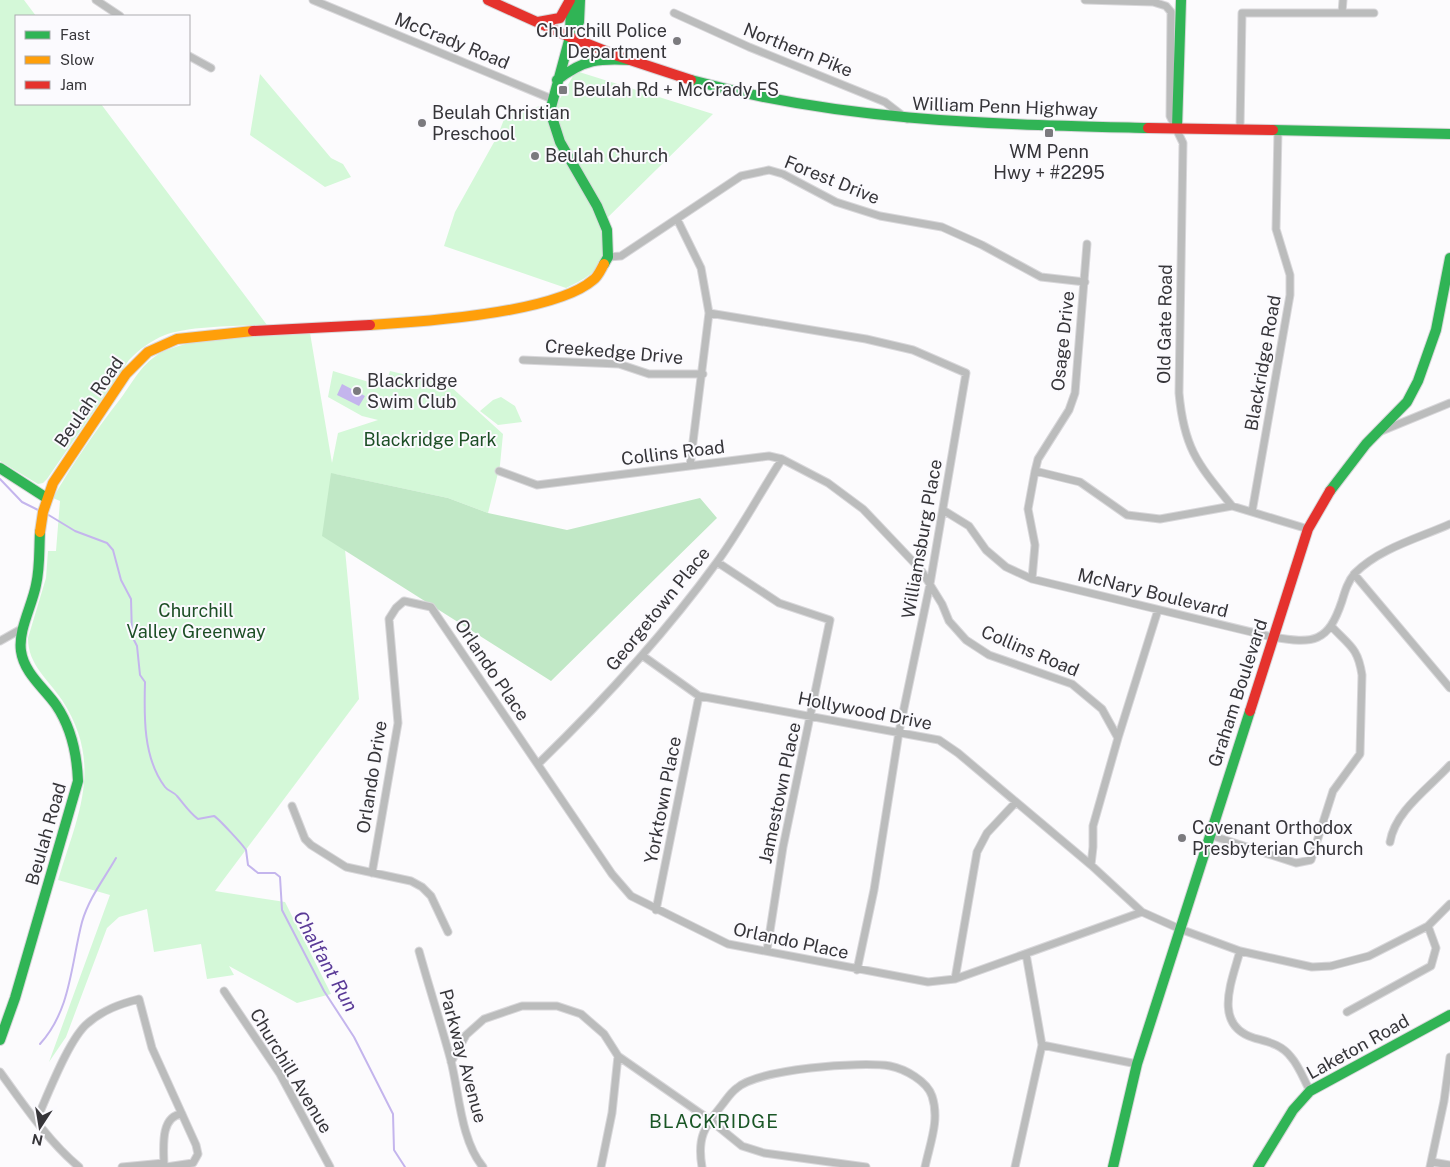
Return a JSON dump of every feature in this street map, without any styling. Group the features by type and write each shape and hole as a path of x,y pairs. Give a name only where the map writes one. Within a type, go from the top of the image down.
{"main road":[{"name":"William Penn Highway","path":"488,0 570,37 632,60 754,94 837,110 907,119 983,124 1450,134"},
{"path":"535,22 552,21 560,18 571,0"},
{"path":"570,37 571,0"},
{"path":"580,0 579,22 570,37 557,80 552,99 551,115 556,134 605,223 609,236 608,257"},
{"path":"1177,128 1179,116 1181,0"},
{"path":"557,80 576,65 589,60 632,60"},
{"name":"Beulah Road","path":"0,1040 15,998 78,781 76,752 67,727 56,707 22,659 23,628 34,596 40,565 40,520 44,500 126,374 140,358 166,343 195,336 399,323 505,311 564,296 586,286 600,274 608,257"},
{"name":"Graham Boulevard","path":"1113,1167 1137,1064 1308,529 1336,481 1409,399 1422,376 1430,354 1450,258"},
{"path":"0,468 44,500"},
{"name":"Laketon Road","path":"1258,1167 1293,1110 1310,1091 1450,1015"}],"street":[{"path":"96,0 118,15"},
{"name":"McCrady Road","path":"313,0 552,99"},
{"name":"Old Gate Road","path":"1085,0 1153,2 1170,8 1170,116 1183,142 1179,393 1181,418 1188,444 1197,461 1232,506"},
{"path":"1342,13 1343,0"},
{"name":"Northern Pike","path":"674,13 749,47 885,102 907,119"},
{"path":"1240,130 1242,13 1374,14"},
{"path":"190,57 211,68"},
{"name":"Blackridge Road","path":"1252,512 1290,295 1290,276 1276,229 1278,130"},
{"name":"Forest Drive","path":"608,257 621,256 742,176 769,170 783,174 836,202 880,216 942,227 982,245 1041,277 1085,282"},
{"path":"677,219 701,268 709,314 690,466"},
{"name":"Osage Drive","path":"1032,579 1035,545 1028,509 1038,459 1069,410 1075,393 1085,282 1086,244"},
{"name":"Williamsburg Place","path":"709,314 857,338 914,350 966,373 930,584 899,732 874,890 857,970"},
{"name":"Creekedge Drive","path":"523,360 619,364 649,374 702,374"},
{"path":"1377,433 1450,403"},
{"name":"Collins Road","path":"499,471 537,486 769,456 782,459 828,483 863,509 921,570 949,621 966,640 989,654 1072,684 1102,709 1118,738"},
{"name":"Georgetown Place","path":"538,764 582,721 643,656 717,562 782,459"},
{"path":"1035,471 1080,482 1127,515 1160,519 1232,506 1308,529"},
{"name":"McNary Boulevard","path":"942,510 969,526 986,550 1006,567 1032,579 1272,637 1308,640 1332,627"},
{"path":"1210,835 1296,863 1311,860 1333,791 1360,754 1362,675 1360,663 1358,654 1332,627 1348,584 1354,574 1384,553 1450,524"},
{"name":"Jamestown Place","path":"717,562 779,603 830,620 783,847 767,950"},
{"path":"1354,574 1450,688"},
{"name":"Orlando Place","path":"404,602 430,606 612,874 631,896 728,944 928,982 954,979 1142,912"},
{"name":"Orlando Drive","path":"372,873 398,723 388,619 396,608 404,602"},
{"path":"1091,865 1094,846 1093,826 1158,610"},
{"path":"0,641 23,628"},
{"name":"Hollywood Drive","path":"643,656 699,696 939,740 958,753 1091,865 1142,912 1180,929 1240,951 1312,967 1331,966 1369,956 1428,926 1450,904"},
{"name":"Yorktown Place","path":"656,910 699,696"},
{"path":"1390,842 1391,833 1399,818 1450,765"},
{"path":"954,979 977,852 987,834 1016,802"},
{"path":"292,806 305,839 311,846 346,867 411,881 422,887 431,896 448,932"},
{"path":"1347,1012 1431,966 1436,948 1428,926"},
{"name":"Parkway Avenue","path":"419,951 451,1062 465,1126 477,1160 483,1167"},
{"path":"1240,951 1228,999 1228,1016 1235,1027 1251,1037 1274,1043 1291,1056 1310,1091"},
{"path":"1015,1167 1042,1045 1026,954"},
{"name":"Churchill Avenue","path":"224,991 280,1074 330,1167"},
{"path":"36,1121 66,1057 86,1024 114,1005 139,999 152,1048 198,1154 193,1163 122,1167"},
{"path":"451,1062 466,1035 484,1019 522,1006 557,1006 581,1014 604,1034 618,1056 710,1120 742,1146 764,1153 866,1167"},
{"path":"1042,1045 1137,1064"},
{"path":"602,1167 612,1113 618,1056"},
{"path":"1450,1057 1447,1101 1431,1164 1450,1165"},
{"path":"702,1167 699,1149 703,1130 737,1088 752,1079 773,1074 856,1065 889,1066 906,1071 931,1094 936,1118 925,1167"},
{"path":"0,1072 36,1121 68,1158 79,1167"},
{"path":"165,1166 164,1131 176,1114 182,1114"}],"green space":[{"path":"0,0 24,0 35,15 15,15 15,105 102,105 267,325 214,327 175,332 155,340 137,352 129,360 43,483 38,484 0,461"},
{"path":"576,71 713,114 601,224 603,248 599,264 587,277 566,288 444,246 455,212 498,135 506,114 558,102"},
{"path":"260,74 331,158 343,164 351,177 325,187 250,135"},
{"name":"Churchill Valley Greenway","path":"310,333 332,463 338,433 378,420 362,416 328,397 333,371 385,387 390,371 449,385 503,434 500,465 488,513 448,498 335,474 343,528 359,699 215,891 285,902 331,994 297,1003 229,966 234,975 207,979 201,944 154,952 147,909 119,917 107,928 66,1037 49,1062 110,895 58,880 79,811 83,790 84,768 82,746 75,724 62,700 35,664 29,648 28,638 46,578 48,551 56,551 60,501 53,498 85,447 136,377 146,364 159,354 183,345 219,338"},
{"path":"501,397 515,406 522,422 498,425 480,411 493,400"},
{"path":"331,473 448,498 488,513 567,530 700,498 717,518 551,681 322,536"}],"shaded area":[{"path":"342,384 365,396 359,406 337,395"}],"waterway":[{"name":"Chalfant Run","path":"0,479 22,502 38,510"},
{"name":"Chalfant Run","path":"47,514 75,531 107,543 113,550 121,580 131,599 132,636 137,646 140,675 145,682 146,736 152,763 158,776 166,788 176,795 198,819 214,816 220,821 246,850 248,865 258,873 275,873 280,877 282,910 324,991 354,1037 393,1114 394,1150 405,1167"},
{"path":"40,1044 50,1031 64,1002 85,913 116,858"}],"traffic: fast":[{"path":"570,37 571,0"},
{"path":"580,0 579,22 570,37 550,111 560,142 597,206 607,230 608,257 604,264"},
{"path":"1177,128 1181,0"},
{"path":"557,80 575,68 592,61 610,59 632,60"},
{"path":"691,80 748,94 862,113 1032,125 1148,128"},
{"path":"1273,130 1450,134"},
{"path":"1330,491 1366,444 1407,402 1418,381 1436,330 1450,258"},
{"path":"0,468 45,497"},
{"path":"0,1040 15,998 78,781 75,751 66,722 56,705 30,673 21,651 23,626 37,579 40,532"},
{"path":"1113,1167 1137,1064 1250,711"},
{"path":"1258,1167 1293,1110 1310,1091 1450,1015"}],"traffic: slow":[{"path":"370,325 486,314 549,301 575,291 593,280 604,264"},
{"path":"40,532 43,512 53,483 126,374 148,352 177,339 253,331"}],"traffic: jam":[{"path":"488,0 570,37"},
{"path":"538,22 560,18 570,0"},
{"path":"570,37 618,56 691,80"},
{"path":"1148,128 1273,130"},
{"path":"253,331 370,325"},
{"path":"1250,711 1308,529 1330,491"}],"place":[{"name":"Churchill Police Department","path":"677,41"},
{"name":"Beulah Rd + McCrady FS","path":"563,90"},
{"name":"Beulah Christian Preschool","path":"422,123"},
{"name":"WM Penn Hwy + #2295","path":"1049,133"},
{"name":"Beulah Church","path":"535,156"},
{"name":"Blackridge Swim Club","path":"357,391"},
{"name":"Covenant Orthodox Presbyterian Church","path":"1182,838"}],"district":[{"name":"BLACKRIDGE","path":"714,1121"}],"park label":[{"name":"Blackridge Park","path":"430,440"}]}
